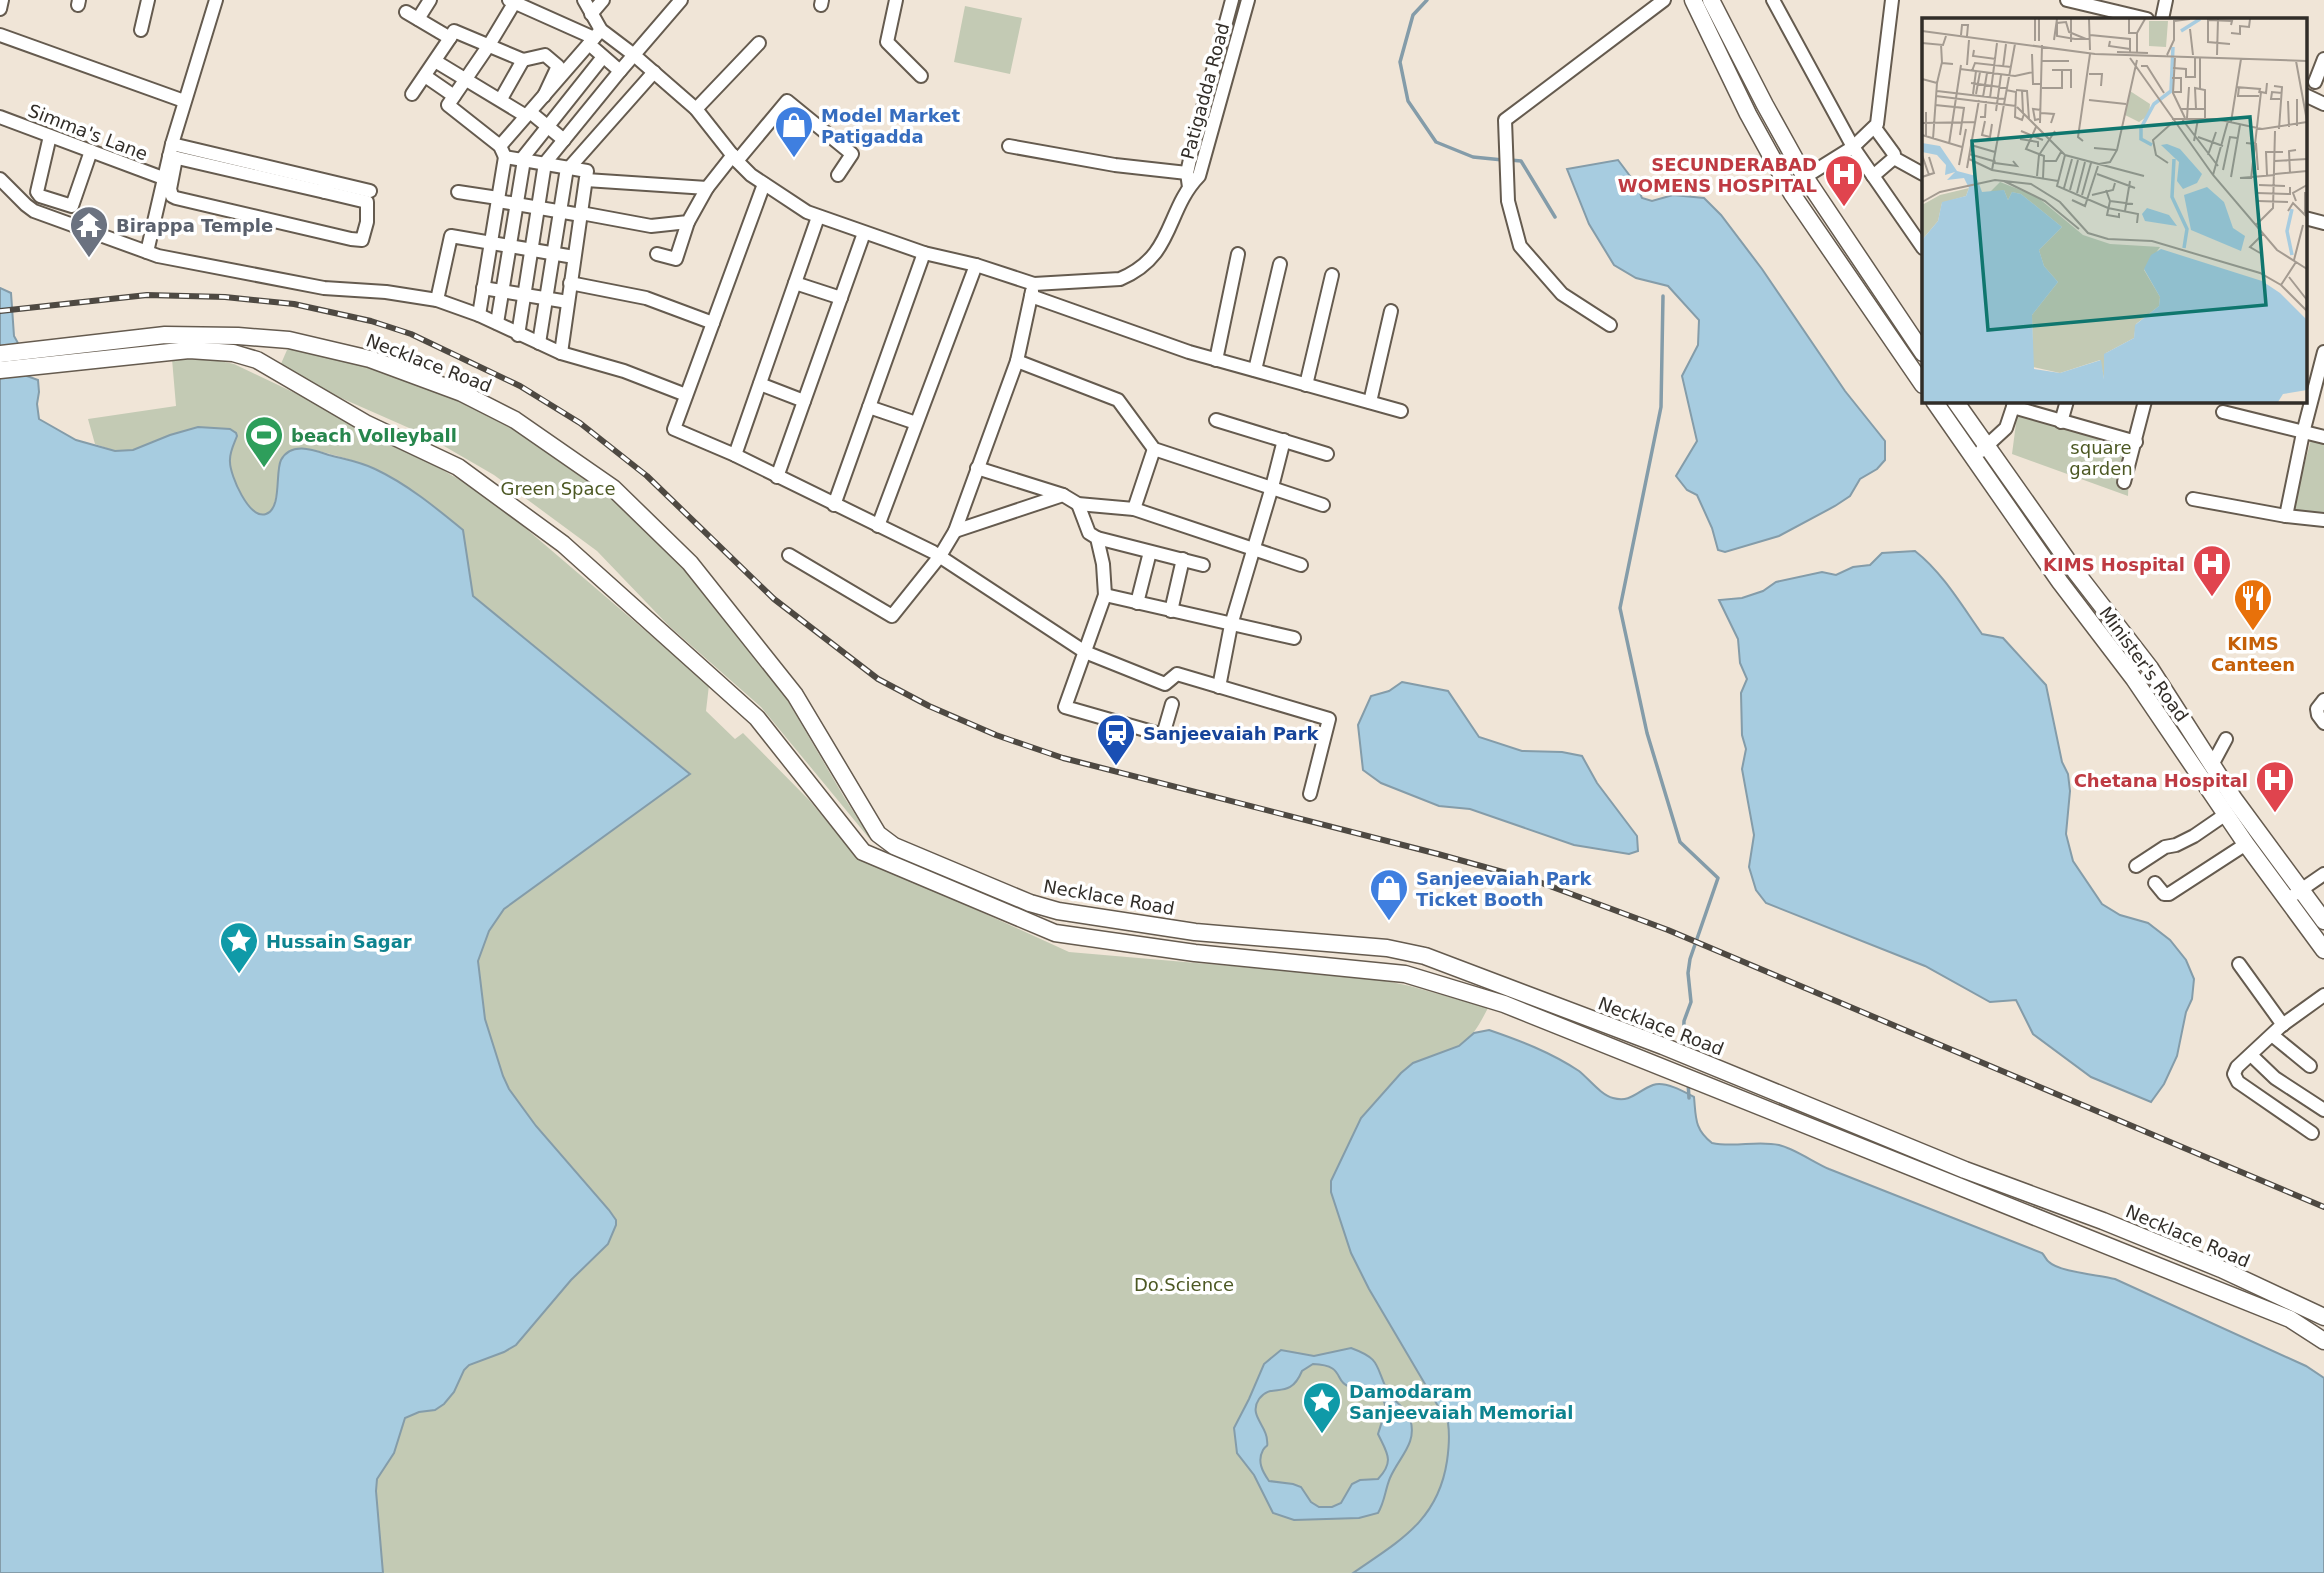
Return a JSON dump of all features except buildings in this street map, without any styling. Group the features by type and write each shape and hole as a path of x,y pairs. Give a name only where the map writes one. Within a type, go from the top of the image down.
{"main road":[{"path":"1692,0 1748,114 1792,194 1922,384"},
{"path":"1711,0 1805,177 1922,352"},
{"name":"Necklace Road","path":"0,354 165,335 289,340 370,359 462,393 515,420 613,488 690,563 795,695 878,834 894,846 1030,903 1058,911 1195,932 1387,948 1425,956 1663,1046 1965,1170 2197,1259 2324,1317"},
{"path":"257,360 261,338"},
{"path":"0,370 189,350 233,352 257,360 365,423 458,467 563,544 757,718 863,852 1055,933 1195,953 1405,974 1504,1004 2290,1319 2324,1342"},
{"name":"Minister's Road","path":"1935,402 2060,582 2134,679 2246,844 2324,950"},
{"name":"Minister's Road","path":"1956,402 2075,571 2150,668 2234,799 2324,921"},
{"path":"863,852 878,834"},
{"path":"1055,933 1058,911"},
{"path":"1405,974 1411,953"}],"street":[{"path":"0,9 2,0"},
{"path":"141,30 148,0"},
{"path":"147,252 184,101 216,0"},
{"path":"418,19 430,0"},
{"path":"584,0 591,14 595,38 603,57 620,71"},
{"path":"591,14 603,0"},
{"path":"518,335 545,163 681,0"},
{"path":"896,0 887,42 921,76"},
{"name":"Patigadda Road","path":"1189,187 1187,173 1232,0"},
{"name":"Patigadda Road","path":"1032,290 1120,279 1155,255 1165,240 1189,187 1199,176 1248,0"},
{"path":"1610,325 1562,294 1520,246 1508,201 1505,120 1664,0"},
{"path":"1773,0 1853,147 1922,247"},
{"path":"1805,177 1853,147 1877,124 1892,0"},
{"path":"2067,0 2141,18"},
{"path":"2162,18 2166,0"},
{"path":"561,353 587,171 522,160 502,152 448,105 489,45 513,1 634,55 696,109 735,158 764,184 818,217 924,253 976,265 1189,352 1401,411"},
{"path":"406,12 450,37"},
{"path":"412,94 454,31 523,60 545,55 558,66 544,96"},
{"path":"0,35 184,101"},
{"path":"1222,37 1237,41"},
{"path":"479,315 498,199 502,152 528,114 595,38"},
{"path":"696,109 759,43"},
{"path":"497,323 522,160 603,57"},
{"path":"2314,82 2324,59"},
{"path":"501,99 523,60"},
{"path":"435,61 548,126 564,140"},
{"path":"539,343 568,168 654,72"},
{"path":"425,76 454,96"},
{"path":"559,78 592,106"},
{"path":"2306,95 2324,104"},
{"path":"657,254 676,259 688,222 706,188 787,101 852,154 838,175"},
{"name":"Simma's Lane","path":"0,117 163,178"},
{"path":"1875,128 1894,154 1894,158 1922,173"},
{"path":"50,136 37,192 40,197 72,206 91,151"},
{"path":"1009,146 1115,165 1187,173"},
{"path":"172,152 325,186 370,191"},
{"path":"172,152 170,189 172,196 176,198 362,240 367,222 367,202 325,186"},
{"path":"1873,176 1894,158"},
{"path":"0,179 34,211 147,252 324,288 386,292 437,300 479,315 561,353 625,371 686,395"},
{"path":"586,180 706,188"},
{"path":"764,184 674,429 735,455 940,556 1085,652 1165,684 1177,674 1329,719 1310,794"},
{"path":"458,192 651,226 688,222"},
{"path":"735,455 818,217"},
{"path":"2306,218 2324,223"},
{"path":"777,477 864,233"},
{"path":"437,300 451,236 574,257"},
{"path":"834,505 924,253"},
{"path":"1216,359 1238,254"},
{"path":"1255,370 1280,264"},
{"path":"877,526 976,265"},
{"path":"1306,385 1332,275"},
{"path":"570,283 646,298 713,323"},
{"path":"795,283 841,298"},
{"path":"483,288 568,302"},
{"path":"789,555 892,616 940,556 955,531 1017,361 1032,290"},
{"path":"1370,402 1391,312"},
{"path":"2286,516 2303,433 2324,352"},
{"path":"1017,361 1118,400 1154,449 1323,505"},
{"path":"760,384 804,401"},
{"path":"2061,422 2067,402"},
{"path":"2124,482 2145,402"},
{"path":"1972,457 2006,428 2014,404 2061,422 2136,442"},
{"path":"869,407 916,424"},
{"path":"2223,412 2324,437"},
{"path":"1216,420 1327,454"},
{"path":"1219,687 1231,625 1284,440"},
{"path":"1134,509 1154,449"},
{"path":"978,468 1063,495 1078,504 1134,509 1301,565"},
{"path":"955,531 1063,495"},
{"path":"2193,499 2324,520"},
{"path":"1078,504 1089,533 1097,538 1203,565"},
{"path":"1097,538 1103,564 1105,595 1065,707 1163,735 1172,704"},
{"path":"1137,603 1150,552"},
{"path":"1171,611 1183,559"},
{"path":"1105,595 1294,638"},
{"path":"2324,700 2317,709 2324,723"},
{"path":"2212,765 2226,739"},
{"path":"2136,866 2165,847 2194,836 2226,814"},
{"path":"2155,883 2164,894 2169,894 2246,844"},
{"path":"2286,900 2324,874"},
{"path":"2239,964 2283,1025"},
{"path":"2312,1133 2238,1082 2234,1074 2237,1067 2283,1025 2324,995"},
{"path":"2272,1035 2310,1066"},
{"path":"2251,1055 2275,1078 2324,1110"}],"green space":[{"path":"965,6 1022,18 1010,74 954,62"},
{"name":"Green Space","path":"287,350 388,369 506,420 586,473 667,547 775,679 844,797 871,835 869,838 761,707 669,626 597,551 494,475 425,435 307,383 280,366"},
{"name":"Do.Science","path":"206,358 234,364 381,434 489,497 709,685 706,711 735,739 743,733 810,801 854,854 1069,952 1372,978 1488,1008 1475,1030 1463,1043 1415,1064 1399,1076 1331,1192 1351,1253 1369,1289 1448,1423 1447,1461 1442,1482 1435,1499 1414,1528 1353,1573 383,1573 377,1479 394,1453 405,1418 419,1412 435,1410 454,1392 469,1365 516,1345 571,1280 608,1244 616,1225 614,1216 536,1126 509,1089 503,1076 485,1019 478,961 489,931 504,909 690,773 473,596 463,530 378,471 323,452 293,450 283,458 272,508 268,514 261,515 243,499 231,471 230,456 237,436 198,427 133,450 115,451 95,444 88,419 176,406 172,359"},
{"name":"square garden","path":"2018,408 2133,439 2130,447 2128,496 2012,454"},
{"path":"2313,432 2324,434 2324,518 2291,515"}],"water":[{"path":"1618,160 1636,184 1642,198 1652,201 1673,195 1704,198 1721,215 1762,269 1845,391 1885,441 1885,460 1877,469 1860,479 1850,496 1779,536 1725,552 1718,550 1712,528 1697,495 1687,490 1676,476 1697,441 1682,376 1698,345 1699,320 1668,286 1636,278 1614,265 1589,224 1567,169"},
{"name":"Hussain Sagar","path":"0,288 11,293 14,336 28,361 27,376 38,380 39,419 76,440 115,451 133,450 198,427 230,429 237,436 230,459 233,476 247,504 260,514 271,511 274,505 279,466 285,454 291,450 317,451 364,464 387,475 420,496 463,530 473,596 690,774 504,909 489,931 478,961 485,1019 503,1076 509,1089 536,1126 609,1210 616,1220 616,1225 608,1244 571,1280 516,1345 469,1365 454,1392 435,1410 419,1412 405,1418 394,1453 377,1479 383,1573 0,1573"},
{"path":"1915,551 1943,580 1982,634 2003,638 2046,685 2062,762 2068,774 2070,791 2066,834 2073,861 2102,904 2120,915 2148,923 2170,940 2186,960 2194,979 2192,999 2186,1012 2177,1056 2164,1084 2151,1102 2091,1077 2033,1034 2016,1000 1990,1002 1925,966 1766,903 1756,890 1749,867 1754,835 1742,769 1746,749 1742,735 1741,693 1747,679 1740,663 1738,639 1719,600 1742,598 1763,591 1776,582 1822,572 1836,575 1853,567 1870,565 1882,553"},
{"path":"1402,682 1448,691 1479,737 1522,751 1562,752 1582,756 1597,783 1637,836 1638,851 1629,854 1574,845 1470,809 1439,806 1381,783 1363,770 1358,725 1371,696 1389,691"},
{"path":"1489,1030 1557,1058 1579,1071 1613,1098 1629,1098 1658,1084 1685,1092 1694,1097 1699,1128 1712,1143 1762,1143 1785,1147 1829,1169 2042,1253 2054,1265 2070,1271 2115,1279 2306,1366 2324,1378 2324,1573 1353,1573 1401,1539 1425,1514 1442,1482 1448,1456 1449,1432 1448,1423 1369,1289 1351,1253 1331,1192 1331,1181 1361,1118 1401,1073 1413,1063 1459,1046 1474,1033"},
{"path":"1351,1348 1368,1356 1376,1364 1389,1394 1408,1415 1412,1428 1410,1443 1390,1478 1378,1513 1359,1518 1294,1520 1273,1513 1254,1475 1237,1453 1234,1428 1264,1364 1281,1350 1314,1356","holes":["1313,1364 1334,1370 1344,1384 1367,1387 1377,1392 1382,1396 1385,1408 1378,1434 1388,1457 1383,1473 1378,1479 1360,1480 1352,1484 1341,1503 1332,1507 1319,1507 1311,1502 1301,1487 1269,1481 1260,1462 1261,1454 1267,1445 1256,1410 1256,1405 1264,1394 1292,1386 1302,1371"]}],"waterway":[{"path":"1427,0 1413,15 1400,62 1408,101 1436,142 1473,157 1503,160"},
{"path":"1510,160 1521,161 1555,217"},
{"path":"1663,296 1661,407 1620,608 1647,733 1680,842 1718,878 1690,959 1688,973 1691,1002 1684,1021 1683,1050"},
{"path":"1688,1082 1689,1098"}],"railway":[{"path":"0,311 147,295 225,297 294,304 371,321 411,334 520,386 580,423 647,476 774,599 878,679 929,706 996,735 1063,758 1539,882 1668,930 2324,1207"}],"place":[{"name":"Model Market Patigadda","path":"794,159"},
{"name":"SECUNDERABAD WOMENS HOSPITAL","path":"1844,208"},
{"name":"Birappa Temple","path":"89,259"},
{"name":"beach Volleyball","path":"264,469"},
{"name":"KIMS Hospital","path":"2212,598"},
{"name":"KIMS Canteen","path":"2253,632"},
{"name":"Sanjeevaiah Park","path":"1116,767"},
{"name":"Chetana Hospital","path":"2275,814"},
{"name":"Sanjeevaiah Park Ticket Booth","path":"1389,922"},
{"name":"Hussain Sagar","path":"239,975"},
{"name":"Damodaram Sanjeevaiah Memorial","path":"1322,1435"}]}
